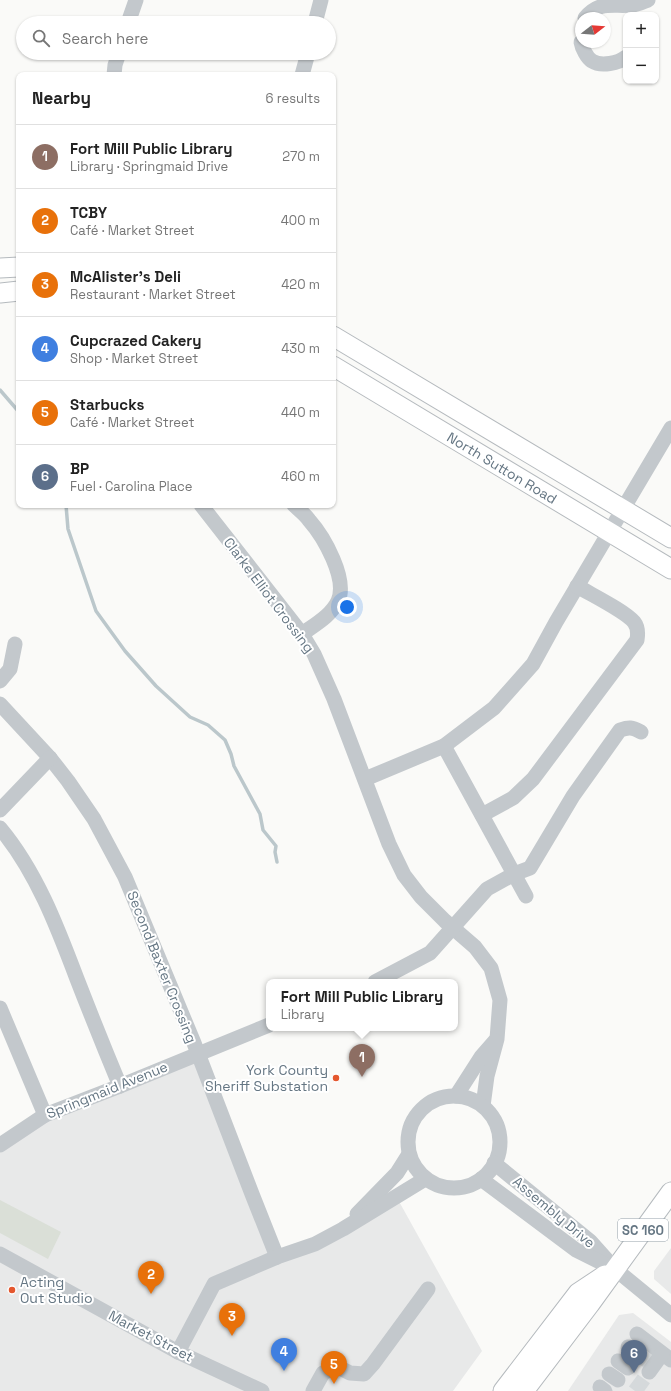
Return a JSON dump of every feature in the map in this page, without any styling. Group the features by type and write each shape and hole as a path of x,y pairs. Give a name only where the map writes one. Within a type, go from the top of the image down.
{"main road":[{"path":"0,268 16,267"},
{"path":"0,293 16,291"},
{"name":"North Sutton Road","path":"336,338 671,538"},
{"name":"North Sutton Road","path":"336,368 671,569"},
{"name":"SC 160","path":"614,1269 671,1192"},
{"path":"503,1391 578,1293 614,1269"},
{"path":"524,1391 590,1304 614,1269"}],"street":[{"path":"130,16 136,0"},
{"path":"317,16 321,0"},
{"path":"592,12 598,7 616,5 635,10 648,0"},
{"path":"582,48 592,61 604,64 623,59"},
{"path":"115,72 117,60"},
{"path":"303,72 306,60"},
{"path":"365,779 444,746 494,708 533,664 577,586 671,428"},
{"name":"Clarke Elliot Crossing","path":"203,508 302,634 314,654 334,699 389,844 404,875 421,898 475,947 491,968 500,1000 497,1039 487,1076 483,1106"},
{"path":"297,508 310,520 322,538 336,566 340,583 338,601 332,610 302,634"},
{"path":"482,815 513,798 533,779 637,640 638,633 635,623 627,616 577,586"},
{"path":"0,681 10,669 15,644"},
{"name":"Second Baxter Crossing","path":"0,704 50,758 68,781 94,819 125,876 278,1257"},
{"path":"381,979 430,953 487,889 514,874 526,870 533,864 573,796 620,730 628,727 634,728 641,732"},
{"path":"444,746 526,896"},
{"path":"0,810 50,758"},
{"path":"0,828 13,843 61,937 120,1086"},
{"path":"0,1008 45,1115"},
{"name":"Springmaid Avenue","path":"0,1145 45,1115 266,1026"},
{"path":"456,1096 481,1057 497,1039"},
{"path":"456,1096 470,1099 483,1106 491,1115 499,1136 499,1148 490,1171 481,1180 459,1188 447,1188 436,1185 425,1179 415,1167 409,1154 409,1132 418,1112 429,1103 442,1097 456,1096"},
{"path":"343,1229 397,1173 409,1154"},
{"name":"Assembly Drive","path":"494,1163 590,1241 614,1269"},
{"path":"178,1352 214,1284 278,1257 315,1244 343,1229 425,1179"},
{"name":"Assembly Drive","path":"481,1180 576,1250 614,1269"},
{"name":"Market Street","path":"0,1254 178,1352 262,1391"},
{"path":"614,1269 671,1315"},
{"path":"313,1391 323,1372 331,1369 340,1368 350,1373 364,1374 428,1289"},
{"path":"637,1334 667,1357"},
{"path":"643,1360 667,1357"}],"shaded area":[{"path":"197,1054 277,1257 396,1196 482,1351 453,1391 0,1391 0,1145 45,1115"},
{"path":"0,1200 61,1232 48,1259 0,1233"},
{"path":"671,1248 671,1294 654,1279 654,1271"},
{"path":"633,1313 671,1342 671,1391 568,1391 619,1315"}],"waterway":[{"path":"0,390 16,409"},
{"path":"66,508 68,529 96,611 125,651 156,686 190,717 208,725 225,740 234,766 260,814 263,830 276,846 275,852 277,862"}],"tunnel":[{"path":"638,1354 649,1362"},
{"path":"635,1391 649,1372"}],"place":[{"name":"Fort Mill Public Library","path":"362,1077"},
{"name":"York County Sheriff Substation","path":"336,1078"},
{"name":"Acting Out Studio","path":"12,1290"},
{"name":"TCBY","path":"151,1294"},
{"name":"McAlister's Deli","path":"232,1336"},
{"name":"Cupcrazed Cakery","path":"284,1371"},
{"name":"BP","path":"634,1373"},
{"name":"Starbucks","path":"334,1384"}]}
